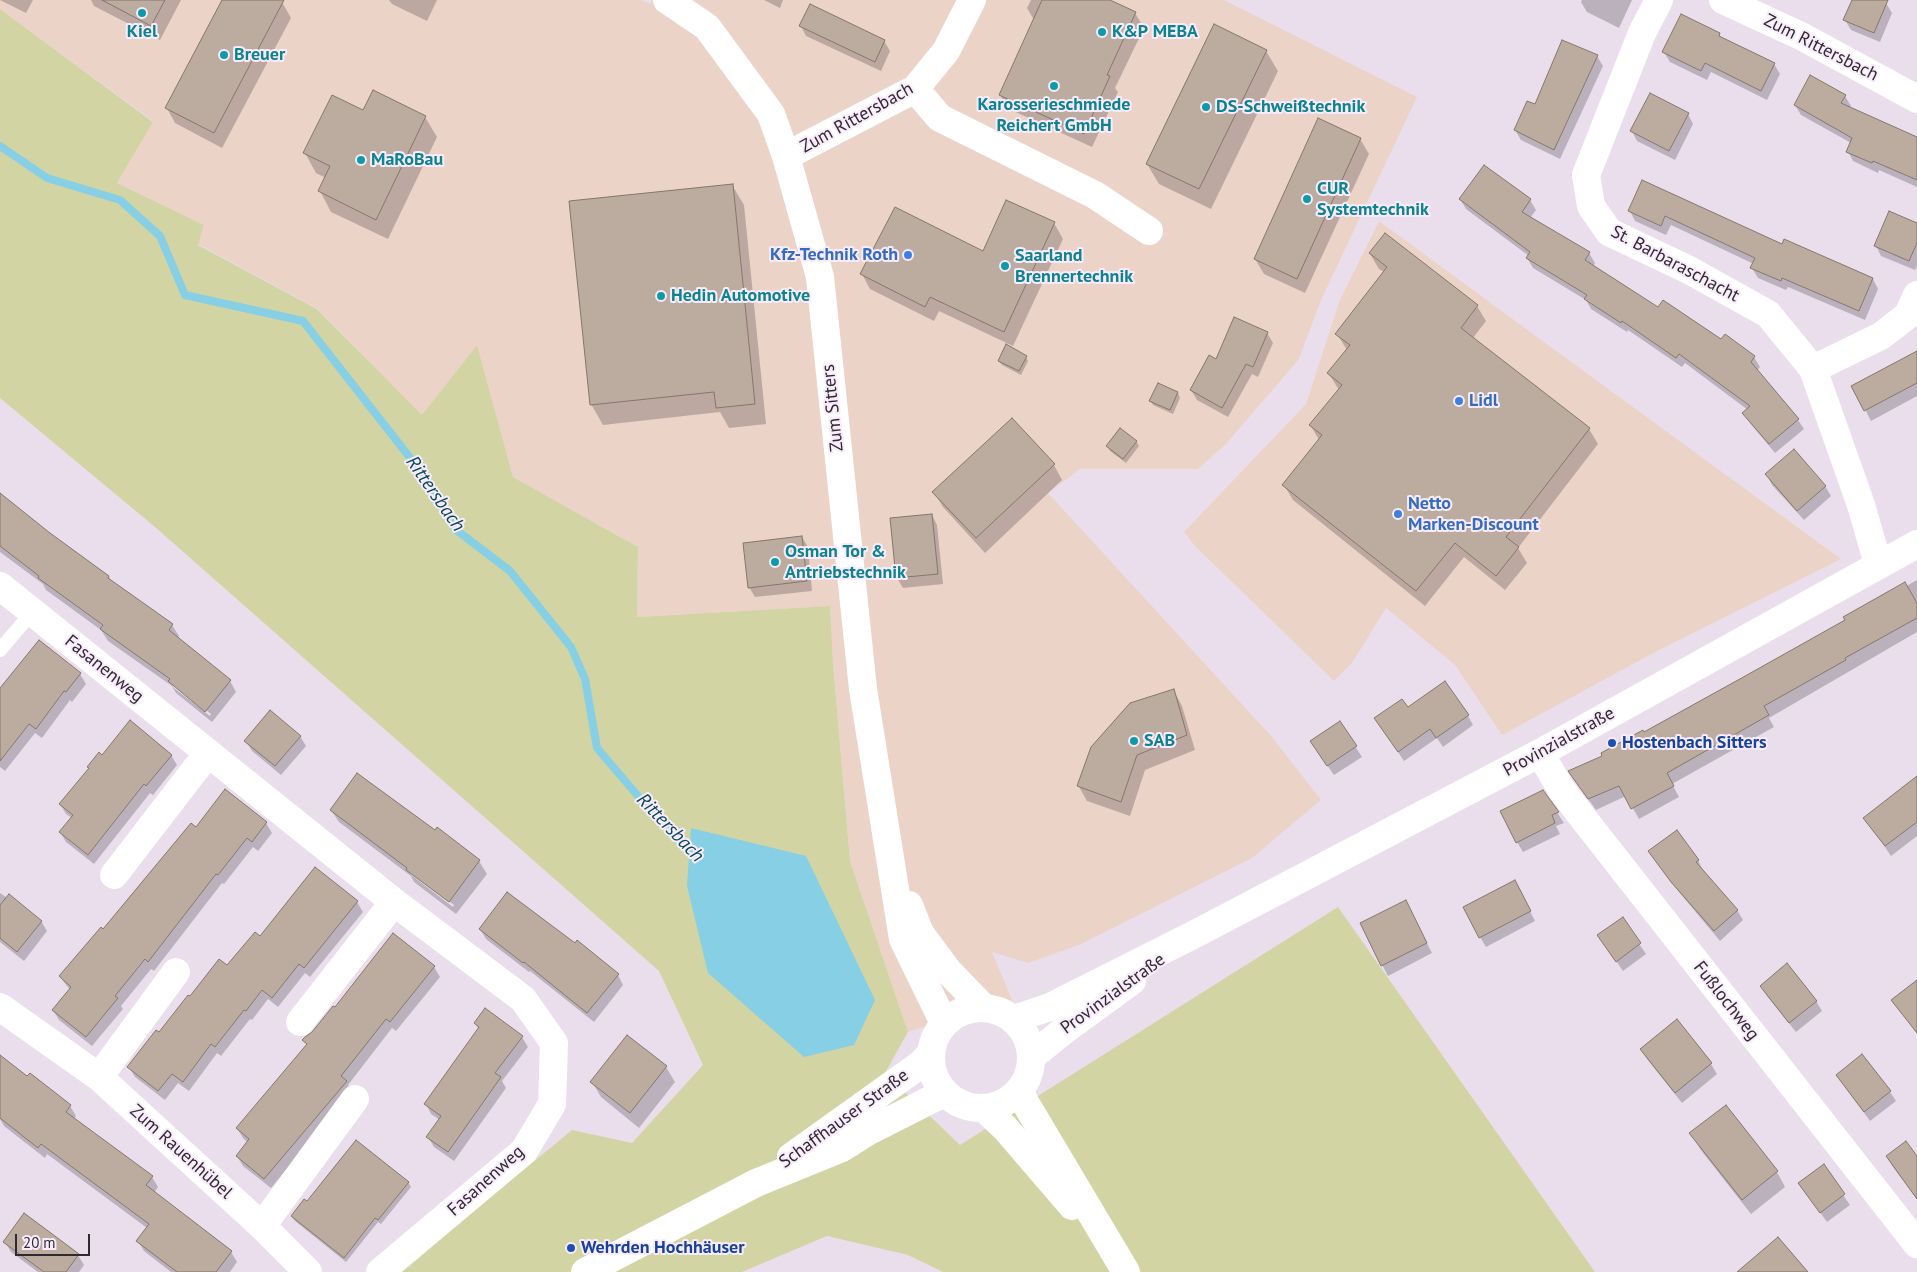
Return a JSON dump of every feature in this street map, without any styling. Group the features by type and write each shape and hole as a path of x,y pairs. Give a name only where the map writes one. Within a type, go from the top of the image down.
{"street":[{"name":"Zum Sitters","path":"667,0 707,27 772,114 820,276 863,689 903,939 944,1023"},
{"name":"Zum Rittersbach","path":"786,156 915,89 946,51 972,0"},
{"name":"St. Barbaraschacht","path":"1660,0 1642,33 1586,175 1591,206 1609,232 1689,270 1768,314 1813,369 1861,505 1878,564"},
{"name":"Zum Rittersbach","path":"1723,0 1802,36 1917,99"},
{"path":"915,89 940,118 1095,195 1149,231"},
{"path":"1813,369 1881,336 1908,315 1917,295"},
{"name":"Provinzialstraße","path":"1014,1019 1050,1007 1197,933 1540,753 1917,544"},
{"name":"Fasanenweg","path":"0,586 394,902 523,999 554,1043 552,1104 524,1151 380,1272"},
{"path":"114,875 208,753"},
{"name":"Fußlochweg","path":"1540,753 1560,789 1917,1244"},
{"name":"Zum Sitters","path":"892,861 920,933 948,972 983,1007"},
{"path":"300,1022 394,902"},
{"name":"Provinzialstraße","path":"1031,1057 1197,933"},
{"path":"99,1077 176,972"},
{"name":"Zum Rauenhübel","path":"0,1007 99,1077 262,1226 308,1272"},
{"path":"983,1007 999,1010 1014,1019 1023,1030 1029,1043 1031,1057 1029,1074 1021,1089 1010,1099 998,1106 984,1108 970,1108 956,1102 944,1093 936,1082 931,1068 930,1054 937,1032 944,1023 955,1014 968,1008 983,1007"},
{"name":"Schaffhauser Straße","path":"756,1182 921,1064 930,1054"},
{"path":"1021,1089 1023,1099 1123,1267"},
{"name":"Schaffhauser Straße","path":"585,1272 756,1182 842,1148 869,1130 944,1093"},
{"path":"262,1226 355,1099"},
{"path":"984,1108 1006,1128 1123,1267"}],"lane":[{"path":"0,650 33,611"}],"shaded area":[{"path":"0,0 642,0 650,4 653,0 1224,0 1417,97 1321,300 1299,359 1226,444 1198,469 1080,469 1048,493 1272,737 1321,800 1252,858 1079,945 1028,963 992,952 1012,1000 908,1032 850,861 830,606 637,617 638,547 513,477 477,345 422,416 318,309 198,244 204,225 117,183 153,121 0,9"},
{"path":"1379,221 1841,559 1659,650 1502,735 1455,665 1386,608 1352,663 1334,681 1195,546 1184,532 1306,404 1340,300"}],"green space":[{"path":"0,9 153,122 117,183 204,225 198,245 317,309 422,415 477,345 513,477 638,547 637,617 830,606 850,861 908,1032 885,1073 960,1145 1338,907 1595,1272 943,1272 908,1255 827,1236 742,1272 400,1272 572,1130 632,1143 703,1065 659,971 155,527 0,398"}],"water":[{"path":"691,828 806,856 875,1000 854,1045 804,1057 708,973 687,886"}],"building":[{"name":"Kiel","path":"102,0 165,0 151,26"},
{"name":"Breuer","path":"222,0 284,0 214,133 165,108"},
{"path":"1042,0 1110,0 1136,12 1107,75 1110,76 1084,134 999,95"},
{"path":"1852,0 1888,0 1874,33 1843,20"},
{"path":"810,4 885,40 875,62 799,26"},
{"path":"1681,14 1720,33 1719,36 1775,63 1761,91 1705,63 1701,71 1662,52"},
{"name":"DS-Schweißtechnik","path":"1214,24 1267,50 1199,189 1146,164"},
{"path":"1562,40 1598,55 1554,150 1514,130 1527,101 1535,104"},
{"path":"1810,75 1846,95 1841,103 1917,137 1917,180 1873,161 1872,163 1846,152 1852,138 1794,105"},
{"name":"MaRoBau","path":"373,90 426,116 376,220 318,191 330,166 303,153 332,95 363,110"},
{"path":"1650,93 1689,113 1669,151 1630,131"},
{"name":"CUR Systemtechnik","path":"1318,118 1361,138 1297,279 1254,259"},
{"path":"1484,165 1531,199 1522,212 1590,252 1585,260 1658,307 1663,300 1721,339 1725,334 1755,356 1751,362 1799,419 1769,444 1742,413 1750,406 1679,354 1676,358 1622,321 1621,323 1584,299 1587,295 1526,258 1530,252 1459,199"},
{"path":"1642,180 1782,244 1784,239 1873,278 1859,311 1782,278 1781,281 1750,268 1755,258 1665,216 1661,226 1628,211"},
{"name":"Hedin Automotive","path":"733,184 755,404 716,408 714,392 590,405 569,201"},
{"path":"1006,200 1055,222 1004,332 930,297 925,307 860,274 895,207 983,251"},
{"path":"1889,211 1917,223 1917,243 1909,261 1874,246"},
{"path":"1385,233 1478,305 1461,328 1590,428 1506,537 1519,547 1496,576 1455,543 1416,591 1282,485 1322,435 1309,425 1342,385 1327,373 1350,345 1335,334 1387,267 1369,253"},
{"path":"1234,317 1268,332 1253,367 1246,364 1222,408 1190,390 1209,355 1216,359"},
{"path":"1006,344 1027,356 1019,371 998,361"},
{"path":"1917,351 1917,383 1864,411 1851,386"},
{"path":"1158,383 1178,392 1170,410 1149,401"},
{"path":"1012,418 1055,464 976,538 932,492"},
{"path":"1120,428 1137,441 1123,459 1106,446"},
{"path":"1794,449 1826,486 1797,511 1765,474"},
{"path":"0,493 50,533 109,576 108,578 173,624 169,630 231,680 205,712 168,681 170,679 100,629 103,625 38,578 39,576 0,546"},
{"path":"932,514 938,574 896,578 890,518"},
{"name":"Osman Tor & Antriebstechnik","path":"802,536 807,581 748,588 743,543"},
{"path":"1905,582 1917,603 1917,618 1764,706 1769,715 1667,773 1674,786 1631,809 1619,786 1588,799 1568,771 1602,756 1601,753 1643,730 1644,732 1747,675 1845,620 1843,617"},
{"path":"39,640 81,673 66,692 64,691 36,729 29,724 0,761 0,688"},
{"path":"1445,681 1469,715 1436,738 1430,729 1398,752 1374,718 1402,699 1408,707"},
{"name":"SAB","path":"1174,689 1187,735 1137,755 1121,802 1077,786 1091,747 1130,703"},
{"path":"270,710 301,736 275,766 244,741"},
{"path":"130,720 172,755 146,786 144,784 88,855 59,832 73,815 59,804 89,768 87,767 99,752 102,755"},
{"path":"1340,721 1357,746 1327,766 1310,741"},
{"path":"357,773 435,830 437,827 480,860 449,902 330,810"},
{"path":"1917,776 1917,822 1885,846 1863,818"},
{"path":"225,789 267,822 252,842 247,838 218,875 216,874 148,962 145,959 115,996 118,998 86,1037 52,1010 71,987 59,976 101,927 103,929 191,823 196,827"},
{"path":"1543,790 1559,812 1552,815 1555,823 1516,843 1500,811"},
{"path":"1677,830 1699,860 1696,862 1738,910 1714,931 1671,882 1648,851"},
{"path":"315,867 358,901 304,968 299,964 272,998 262,990 215,1047 211,1044 183,1082 172,1074 158,1091 127,1067 156,1030 159,1032 188,995 190,996 219,959 227,965 255,932 260,936"},
{"path":"1515,880 1531,911 1479,938 1463,907"},
{"path":"507,892 575,943 577,940 619,974 587,1013 524,962 479,929"},
{"path":"9,894 42,921 17,952 0,938 0,905"},
{"path":"1406,900 1427,943 1381,966 1360,923"},
{"path":"1623,917 1641,943 1616,962 1597,935"},
{"path":"393,933 435,966 390,1022 386,1019 341,1076 347,1081 264,1179 236,1156 249,1139 236,1128 307,1044 302,1040 312,1032 333,1006 335,1007"},
{"path":"1787,963 1817,1001 1789,1023 1760,986"},
{"path":"1917,980 1917,1033 1891,1000"},
{"path":"485,1008 523,1036 495,1073 501,1077 448,1152 426,1137 441,1116 424,1104 479,1027 474,1023"},
{"path":"1677,1019 1712,1063 1675,1093 1640,1049"},
{"path":"627,1035 667,1066 630,1113 590,1082"},
{"path":"1862,1054 1891,1091 1864,1112 1836,1075"},
{"path":"0,1055 27,1076 30,1073 71,1105 66,1112 153,1176 146,1185 232,1251 216,1272 177,1272 136,1241 149,1224 41,1144 38,1148 0,1118"},
{"path":"1726,1105 1778,1171 1742,1200 1689,1133"},
{"path":"356,1140 409,1182 378,1220 375,1218 344,1258 291,1216 304,1199 307,1201"},
{"path":"1906,1141 1917,1156 1917,1199 1886,1156"},
{"path":"1824,1164 1845,1194 1820,1213 1798,1183"},
{"path":"24,1213 79,1254 66,1272 44,1272 3,1242"},
{"path":"1778,1237 1808,1272 1737,1272"}],"waterway":[{"name":"Rittersbach","path":"0,146 47,178 120,200 160,236 185,295 303,321 429,482 455,529 510,571 571,647 585,679 597,748 650,810 696,856"}],"place":[{"name":"Kiel","path":"142,13"},
{"name":"K&P MEBA","path":"1102,32"},
{"name":"Breuer","path":"224,55"},
{"name":"Karosserieschmiede Reichert GmbH","path":"1054,86"},
{"name":"DS-Schweißtechnik","path":"1206,107"},
{"name":"MaRoBau","path":"361,160"},
{"name":"CUR Systemtechnik","path":"1307,199"},
{"name":"Kfz-Technik Roth","path":"908,255"},
{"name":"Saarland Brennertechnik","path":"1005,266"},
{"name":"Hedin Automotive","path":"661,296"},
{"name":"Lidl","path":"1459,401"},
{"name":"Netto Marken-Discount","path":"1398,514"},
{"name":"Osman Tor & Antriebstechnik","path":"775,562"},
{"name":"SAB","path":"1134,741"},
{"name":"Hostenbach Sitters","path":"1612,743"},
{"name":"Wehrden Hochhäuser","path":"571,1248"}]}
